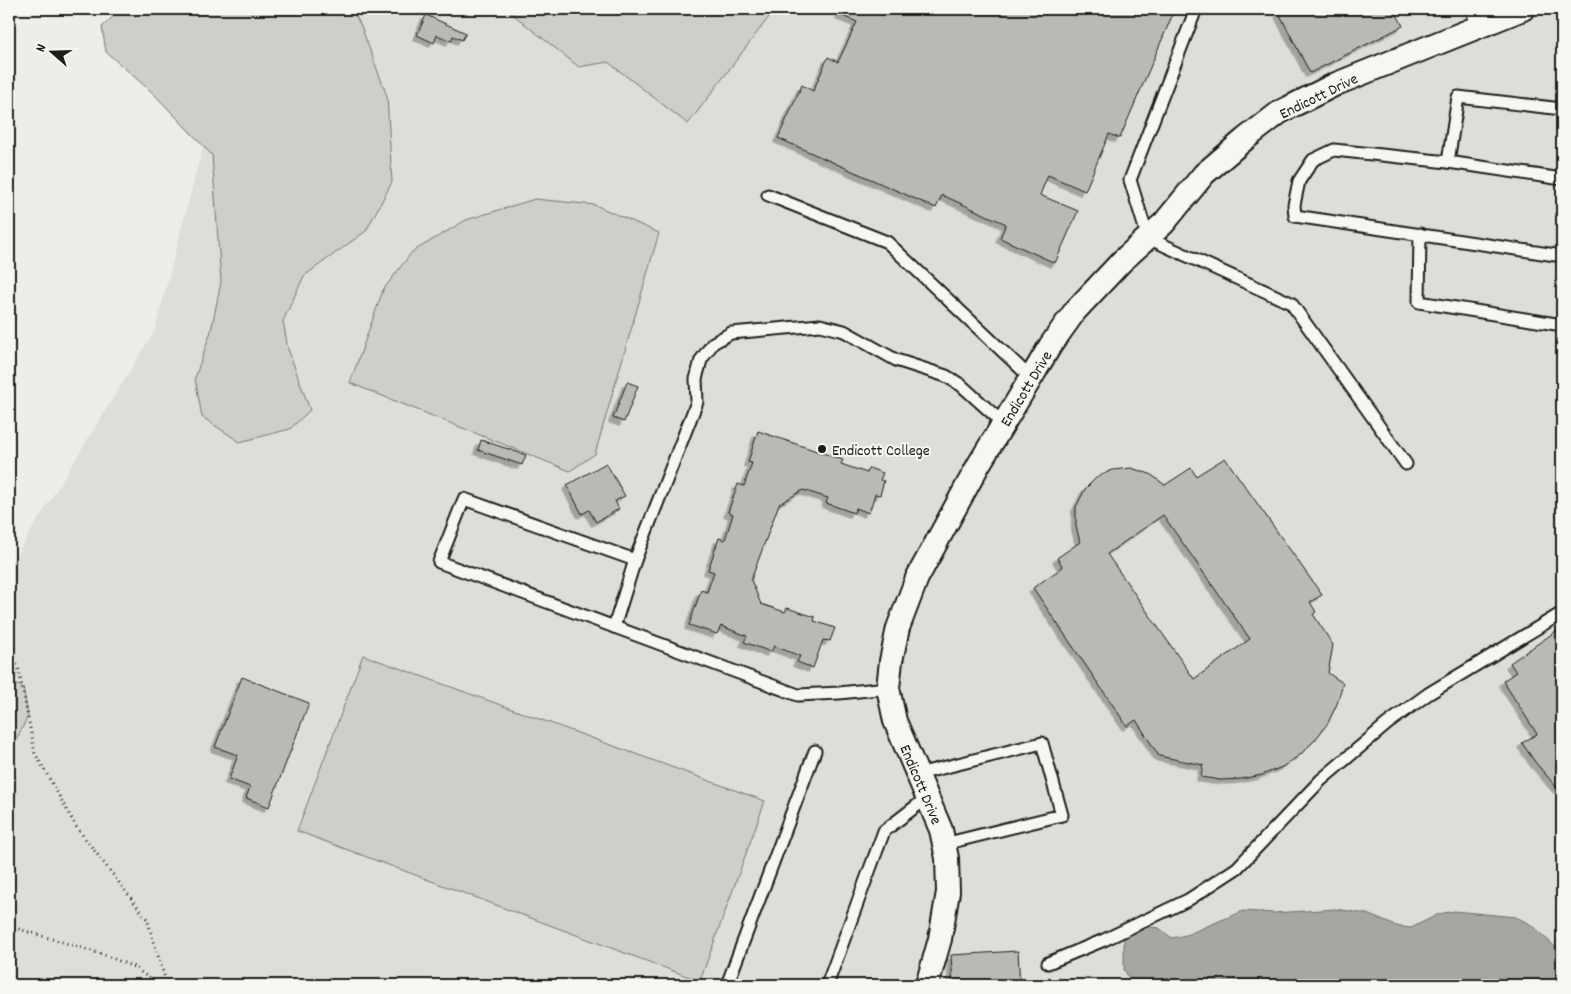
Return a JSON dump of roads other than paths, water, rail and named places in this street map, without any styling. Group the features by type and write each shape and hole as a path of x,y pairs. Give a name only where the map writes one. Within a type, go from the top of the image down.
{"street":[{"name":"Endicott Drive","path":"927,985 940,938 948,892 947,858 941,830 895,721 888,688 891,661 898,628 917,578 979,464 1050,346 1075,312 1122,261 1164,223 1204,174 1280,112 1474,18 1523,9"}],"lane":[{"path":"1196,9 1130,180 1148,238 1292,304 1406,464"},
{"path":"1448,162 1458,97 1562,109"},
{"path":"1562,179 1448,162 1334,150 1313,160 1299,181 1294,205 1295,216 1562,256"},
{"path":"768,195 887,242 1031,378"},
{"path":"1420,234 1419,302 1562,325"},
{"path":"614,627 634,560 697,402 696,379 702,360 713,343 731,333 820,325 844,331 896,360 946,376 961,384 1004,423"},
{"path":"634,560 464,499 439,562 798,695 839,694 888,688"},
{"path":"1048,963 1104,940 1188,900 1237,868 1321,780 1387,724 1428,694 1562,613"},
{"path":"918,774 1042,743 1062,814 944,844"},
{"path":"727,985 815,751"},
{"path":"827,985 884,831 928,797"}],"place":[{"name":"Endicott College","path":"822,449"}]}
